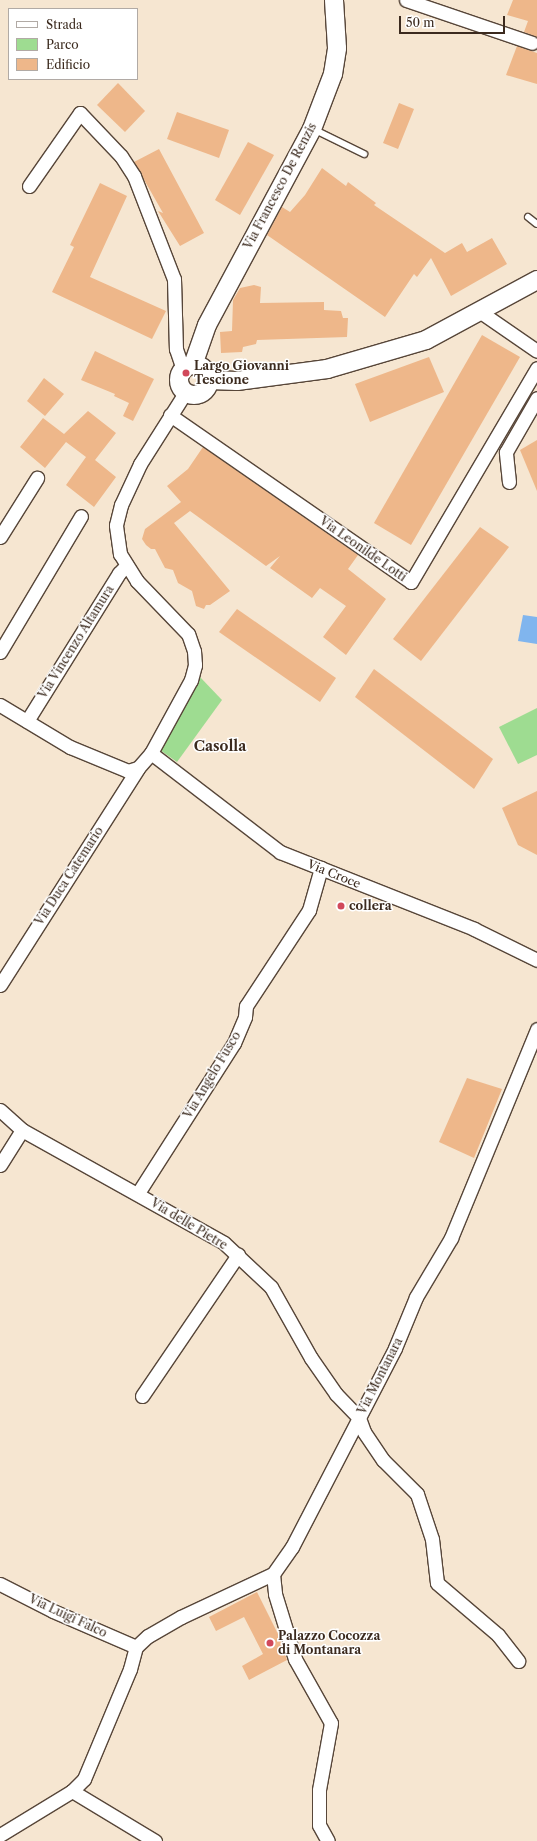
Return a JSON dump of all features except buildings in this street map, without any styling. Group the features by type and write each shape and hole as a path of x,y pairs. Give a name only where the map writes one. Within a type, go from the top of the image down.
{"street":[{"name":"Via Francesco De Renzis","path":"188,367 206,325 312,129 333,74 337,48 334,0"},
{"path":"406,0 532,43"},
{"path":"29,186 80,113 112,145 134,176 174,279 176,349 188,367 206,371 209,380 203,393 194,396 185,393 178,380 188,367"},
{"path":"209,380 237,381 327,369 426,340 537,280"},
{"path":"479,312 537,350"},
{"name":"Via Leonilde Lotti","path":"170,415 411,582 537,368"},
{"path":"0,705 70,747 128,771 138,768 151,753 191,680 196,665 194,650 188,634 137,581 120,554 116,525 121,504 140,464 185,393"},
{"path":"509,482 506,452 537,398"},
{"path":"0,537 37,478"},
{"path":"0,652 81,516"},
{"name":"Via Vincenzo Altamura","path":"27,721 119,573 127,565"},
{"name":"Via Croce","path":"151,753 280,852 474,929 537,960"},
{"name":"Via Duca Catemario","path":"0,985 138,768"},
{"name":"Via Angelo Fusco","path":"138,1193 234,1043 245,1017 246,1006 309,910 321,868"},
{"name":"Via Montanara","path":"136,1647 148,1636 181,1617 273,1574 292,1548 395,1348 416,1297 451,1238 537,1029"},
{"path":"0,1110 22,1130 0,1166"},
{"name":"Via delle Pietre","path":"22,1130 138,1193 224,1243 271,1287 289,1316 311,1358 336,1394 359,1418"},
{"path":"142,1396 238,1255"},
{"path":"359,1418 364,1432 383,1460 417,1494 432,1539 437,1583 498,1635 518,1661"},
{"path":"273,1574 274,1594 295,1658 331,1723 318,1790 319,1825 328,1841"},
{"name":"Via Luigi Falco","path":"0,1584 53,1611 136,1647"},
{"path":"0,1835 72,1791 84,1779 130,1669 136,1647"},
{"path":"72,1791 155,1841"}],"lane":[{"path":"312,129 364,154"},
{"path":"528,217 537,224"}],"green space":[{"path":"200,677 222,700 177,762 160,750"},
{"path":"537,708 537,755 518,764 499,727"}],"water":[{"path":"523,615 537,617 537,644 518,641"}],"place":[{"name":"Largo Giovanni Tescione","path":"186,373"},
{"name":"collera","path":"341,906"},
{"name":"Palazzo Cocozza di Montanara","path":"270,1643"}],"district":[{"name":"Casolla","path":"220,746"}]}
